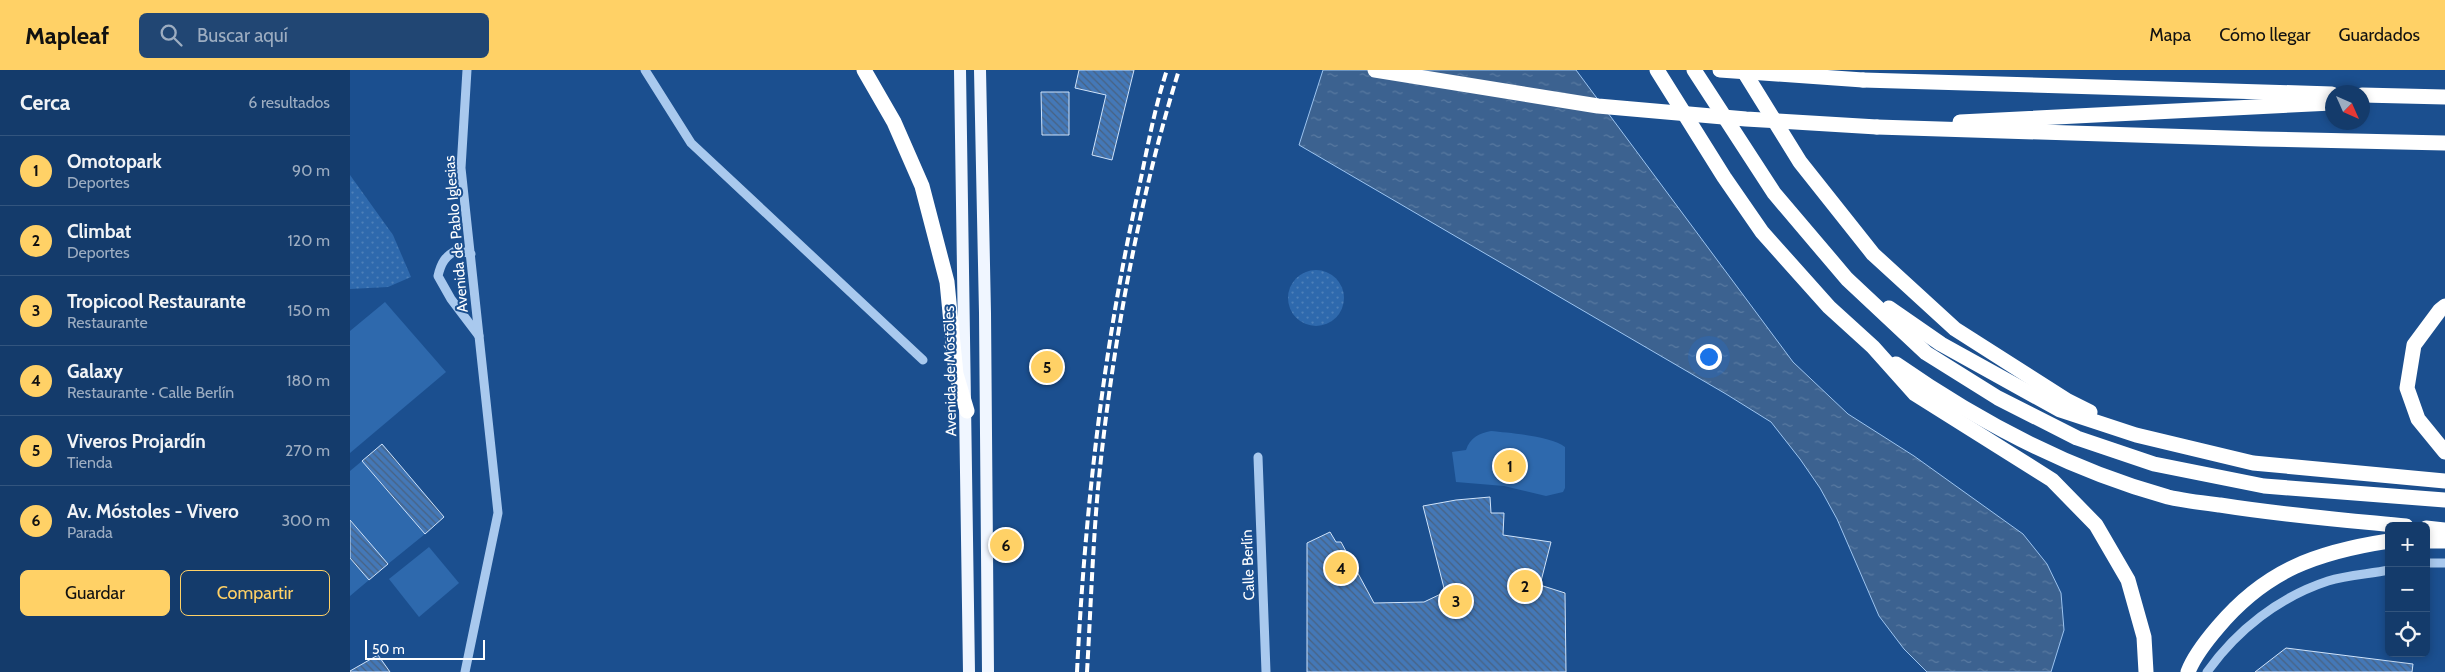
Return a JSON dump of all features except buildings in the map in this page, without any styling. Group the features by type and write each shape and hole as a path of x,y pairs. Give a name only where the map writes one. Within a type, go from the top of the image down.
{"highway":[{"path":"864,70 894,122 922,186 948,282 956,374 967,411"},
{"path":"1375,70 1598,106 1746,119 1877,127 2445,143"},
{"path":"1657,70 1724,177 1762,232 1829,307 1873,347 1915,394 2052,480 2096,525 2128,580 2144,637 2146,672"},
{"path":"1694,70 1774,193 1847,279 1926,354 1998,398 2077,438 2154,464 2264,486 2445,500"},
{"path":"1720,70 1864,80 2325,94"},
{"path":"1743,70 1800,162 1873,254 1955,329 2068,401 2136,435"},
{"path":"2370,95 2445,97"},
{"path":"2370,99 2408,96"},
{"path":"1911,128 1981,120 2191,112 2325,103"},
{"path":"1847,279 1941,344 2060,410 2136,435 2253,463 2445,481"},
{"path":"2445,306 2414,345 2407,388 2418,420 2445,452"},
{"path":"1873,347 1928,386 1989,422 2064,462 2160,494 2261,512 2385,524"},
{"path":"2430,528 2445,530"},
{"path":"2430,541 2445,541"},
{"path":"2188,672 2209,638 2225,619 2273,577 2295,565 2321,555 2345,548 2385,542"}],"main road":[{"name":"Avenida de Móstoles","path":"960,70 967,411 966,549 969,672"},
{"path":"980,70 985,313 988,672"}],"street":[{"name":"Avenida de Pablo Iglesias","path":"465,672 498,513 461,168 467,70"},
{"path":"645,70 691,142 923,360"},
{"path":"470,254 457,250 448,254 441,264 438,276 451,299 479,336"},
{"name":"Calle Berlín","path":"1258,457 1266,672"},
{"path":"2430,563 2445,563"},
{"path":"2207,672 2235,638 2281,601 2329,581 2385,571"}],"shaded area":[{"path":"350,175 393,235 411,277 388,287 350,289"},
{"path":"1310,270 1322,270 1332,274 1340,282 1344,298 1340,314 1332,322 1322,326 1310,326 1300,322 1292,314 1288,304 1288,292 1292,282 1300,274"},
{"path":"385,302 446,372 350,453 350,331"},
{"path":"1491,431 1550,440 1565,447 1565,488 1563,492 1546,496 1504,486 1456,482 1452,452 1466,450 1470,442 1476,437"},
{"path":"362,461 425,534 388,564 350,520 350,471"},
{"path":"429,547 459,583 419,617 389,579"},
{"path":"350,558 369,580 350,596"}],"water":[{"path":"1323,70 1576,70 1793,362 1848,414 1914,456 2023,534 2047,564 2061,593 2064,630 2051,672 1927,672 1904,649 1879,616 1837,519 1820,488 1771,422 1299,145"}],"railway":[{"path":"1077,672 1085,551 1105,371 1126,251 1154,115 1167,70"},
{"path":"1087,672 1098,493 1113,368 1130,267 1152,166 1179,70"}],"place":[{"name":"Viveros Projardín","path":"1047,367"},
{"name":"Omotopark","path":"1510,466"},
{"name":"Av. Móstoles - Vivero","path":"1006,545"},
{"name":"Galaxy","path":"1341,568"},
{"name":"Climbat","path":"1525,586"},
{"name":"Tropicool Restaurante","path":"1456,601"}]}
